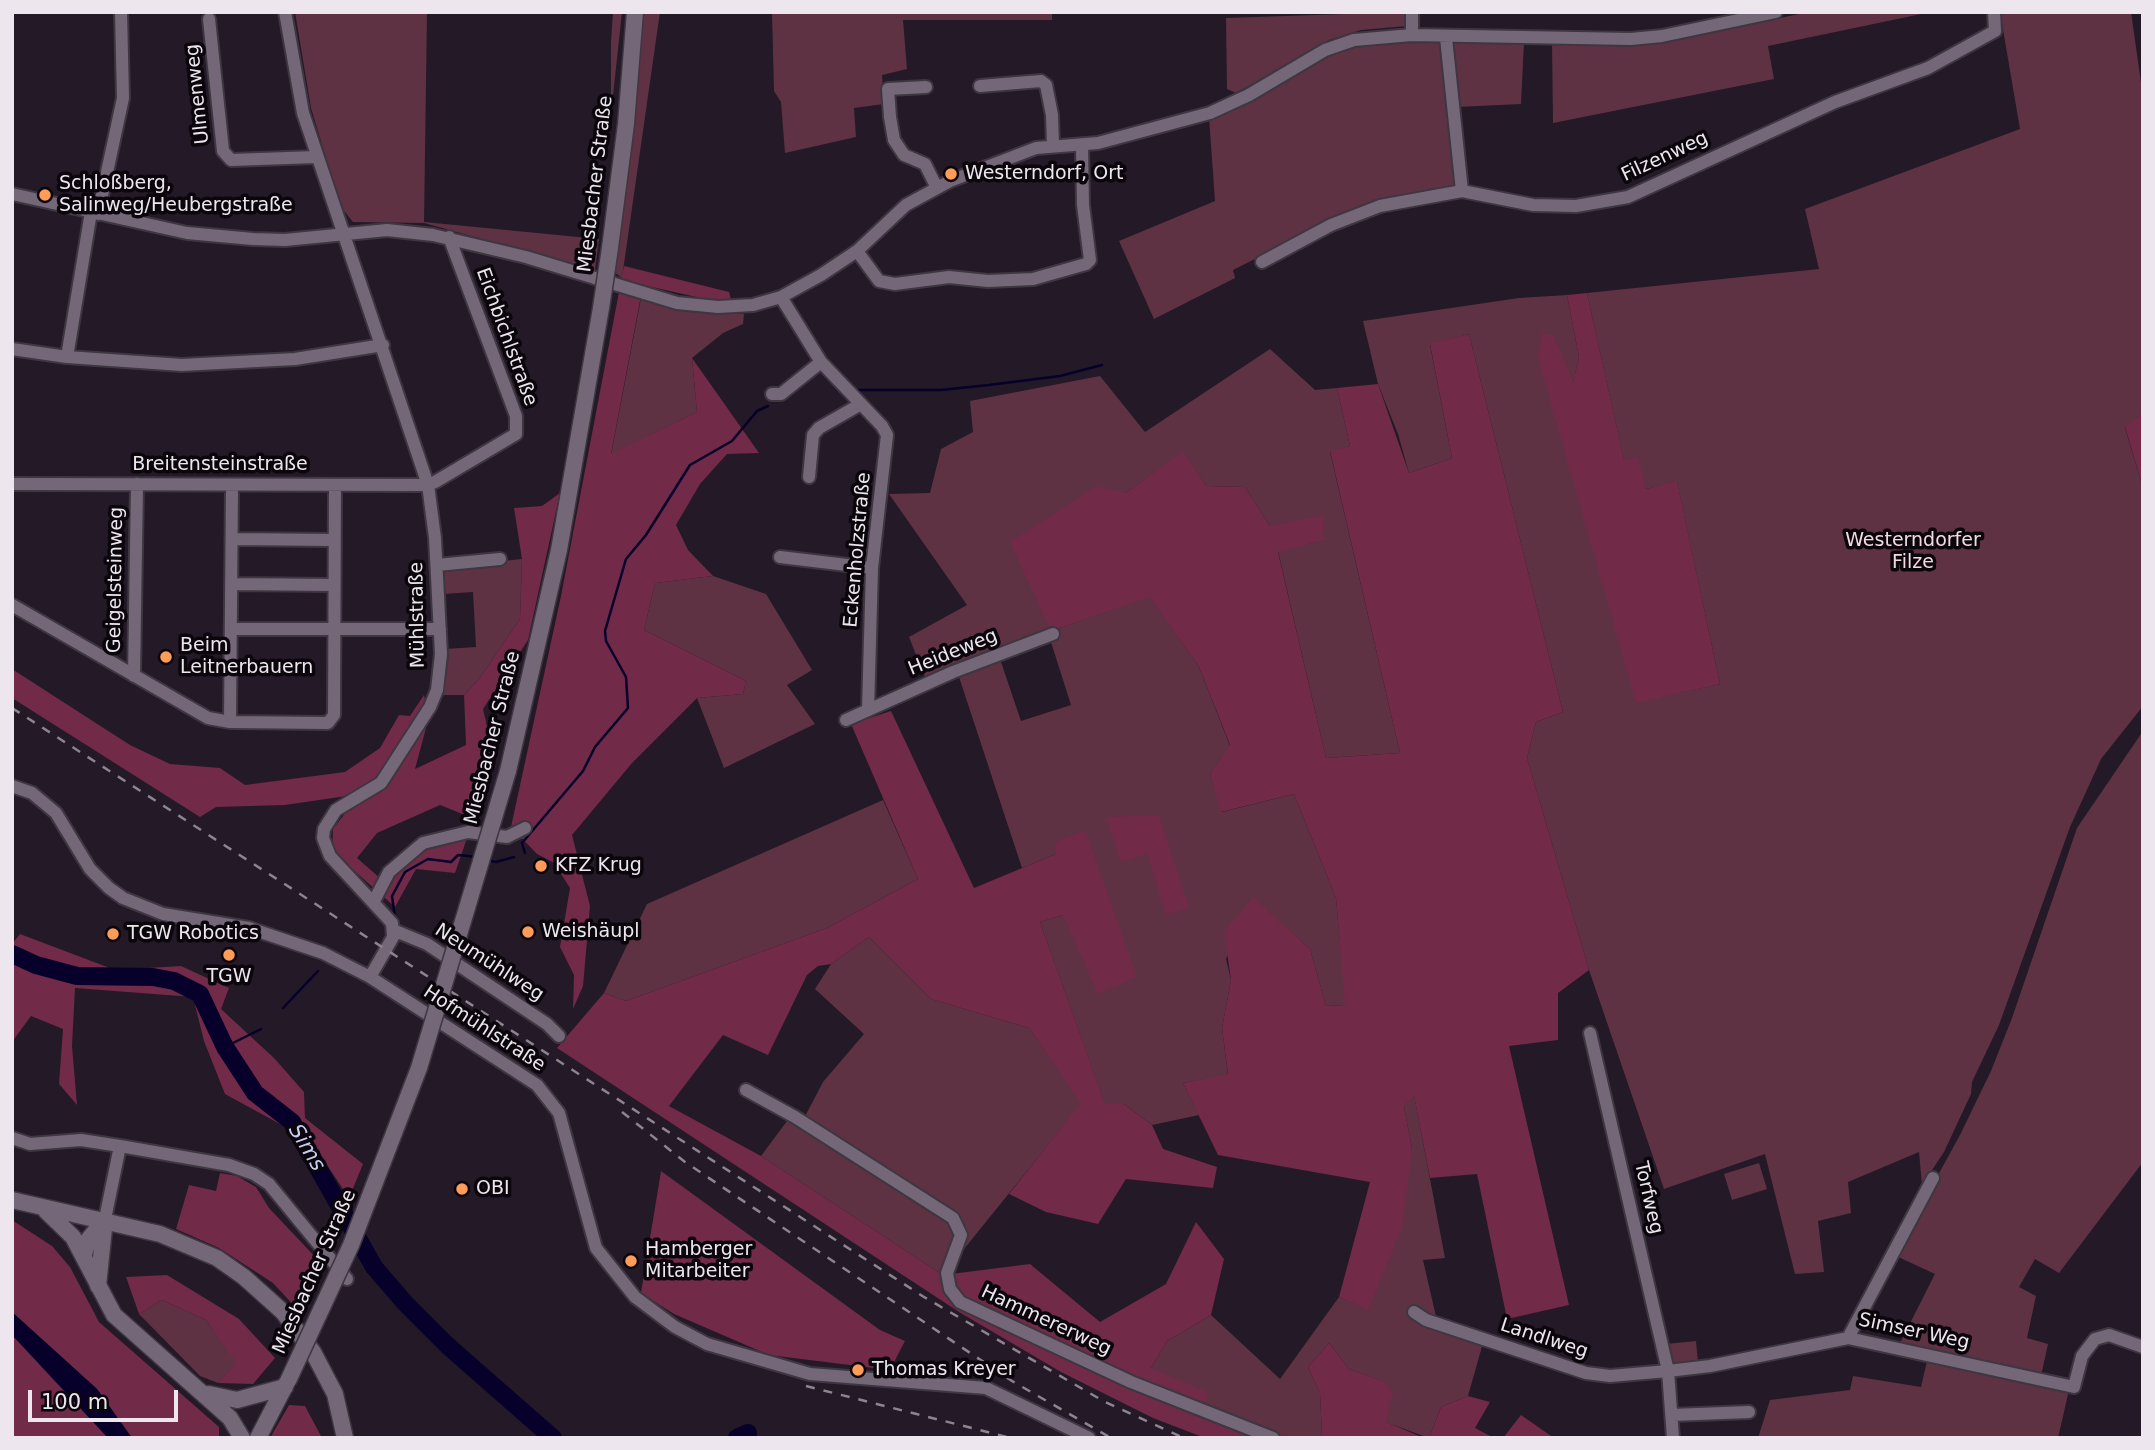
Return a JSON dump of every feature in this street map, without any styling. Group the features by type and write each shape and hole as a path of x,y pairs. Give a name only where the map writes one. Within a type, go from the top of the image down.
{"main road":[{"name":"Miesbacher Straße","path":"258,1438 287,1384 351,1245 419,1068 508,771 561,537 601,308 626,124 635,12"},
{"path":"12,1199 44,1209 106,1219 190,1245 217,1258 264,1293 283,1312 313,1352 335,1394 345,1438"},
{"path":"44,1209 63,1225 84,1254 114,1315 237,1426 242,1438"},
{"path":"84,1254 93,1232 106,1219"},
{"path":"99,1289 98,1272 106,1219"},
{"path":"200,1391 230,1401 248,1399 287,1384"}],"street":[{"path":"67,357 95,213 123,98 121,12"},
{"name":"Mühlstraße","path":"285,12 303,113 316,157 383,345 428,485 437,565 440,629 437,690 430,707 381,783 336,810 324,829 323,838 330,856 374,901 391,923 393,930"},
{"path":"1412,12 1412,35"},
{"path":"12,194 187,233 285,240 342,232 387,230 449,237 526,257 677,303 743,306 781,297 857,251 906,205 991,163 1053,145 1082,145 1210,113 1249,95 1325,50 1347,42 1371,37 1412,35 1446,38 1631,39 1662,36 1776,12"},
{"name":"Filzenweg","path":"1462,191 1507,201 1558,206 1628,197 1835,102 1928,68 1995,31 1994,12"},
{"name":"Ulmenweg","path":"209,19 223,151 231,160 316,157"},
{"path":"1262,262 1331,225 1380,206 1462,191 1446,38"},
{"path":"980,86 1041,81 1046,85 1052,115 1053,145"},
{"path":"926,88 888,89 890,117 894,140 904,155 925,164 937,188"},
{"path":"857,251 879,281 895,284 949,277 988,281 1033,279 1086,264 1090,260 1083,205 1082,145"},
{"name":"Eichbichlstraße","path":"428,485 516,434 516,416 449,237"},
{"name":"Eckenholzstraße","path":"781,297 821,362 887,435 872,568 868,710"},
{"path":"12,349 67,357 182,365 295,359 383,345"},
{"path":"772,394 781,394 821,362"},
{"path":"808,477 813,435 819,428 861,404"},
{"name":"Breitensteinstraße","path":"12,484 428,485"},
{"name":"Geigelsteinweg","path":"134,676 137,484"},
{"path":"230,722 232,485"},
{"path":"12,605 208,718 230,722 327,723 334,715 332,631 335,485"},
{"path":"232,539 334,540"},
{"path":"780,557 872,568"},
{"path":"437,565 500,559"},
{"path":"231,584 333,585"},
{"path":"231,629 440,629"},
{"name":"Heideweg","path":"846,720 953,672 1053,634"},
{"name":"Hofmühlstraße","path":"12,786 33,793 56,813 90,869 108,888 123,898 163,914 249,928 309,947 370,977 537,1085 551,1099 559,1113 596,1248 635,1297 663,1319 707,1344 810,1374 986,1388 1089,1438"},
{"path":"374,901 389,872 423,843 468,832 506,837 525,828"},
{"path":"370,977 389,945 393,930"},
{"name":"Neumühlweg","path":"393,930 409,934 427,944 548,1024 559,1036"},
{"name":"Torfweg","path":"1590,1033 1668,1371"},
{"name":"Hammererweg","path":"746,1090 795,1117 953,1218 961,1235 947,1273 950,1289 960,1302 1131,1382 1273,1438"},
{"path":"12,1138 30,1144 81,1140 229,1165 254,1174 269,1184 347,1279"},
{"path":"106,1219 120,1146"},
{"path":"1848,1338 1934,1178"},
{"name":"Landlweg","path":"1414,1312 1426,1320 1586,1373 1610,1376 1668,1371"},
{"name":"Simser Weg","path":"1668,1371 1710,1366 1848,1338 2074,1387 2082,1356 2095,1339 2109,1335 2143,1347"},
{"path":"1668,1371 1673,1426"},
{"path":"1661,1438 1673,1426 1749,1412"}],"green space":[{"path":"295,12 427,12 424,222 599,239 595,270 424,223 353,222 341,207 311,108"},
{"path":"613,12 622,12 611,114 611,42"},
{"path":"643,12 660,12 622,278 614,272"},
{"path":"772,12 1052,12 1052,20 903,20 907,69 882,75 884,104 854,108 856,137 785,153 781,102 774,91"},
{"path":"1406,12 1407,26 1361,30 1329,40 1236,93 1227,89 1226,18"},
{"path":"1808,12 1931,12 1768,46 1774,79 1553,123 1552,42 1688,38"},
{"name":"Westerndorfer Filze","path":"2000,12 2131,12 2143,97 2143,413 2125,428 2143,488 2143,706 2101,759 2070,827 1999,1025 1972,1082 1971,1094 1944,1152 1922,1185 1919,1152 1848,1182 1851,1213 1818,1221 1824,1272 1795,1274 1765,1154 1664,1189 1589,970 1527,758 1536,722 1563,712 1469,334 1430,345 1452,458 1409,473 1398,434 1378,384 1363,321 1519,298 1567,295 1579,357 1573,383 1636,702 1720,684 1677,482 1646,489 1624,461 1587,293 1819,269 1805,209 2020,129"},
{"path":"1442,42 1458,183 1455,189 1324,224 1233,270 1235,278 1154,319 1119,241 1215,201 1209,117 1233,109 1323,57 1363,43"},
{"path":"1524,42 1521,104 1457,107 1453,44"},
{"path":"641,298 682,311 744,314 743,324 723,333 692,358 697,412 611,455"},
{"path":"1270,349 1315,390 1337,388 1350,446 1330,452 1400,753 1326,758 1278,551 1323,540 1270,526 1245,487 1207,486 1183,453 1125,493 1051,631 1150,596 1199,667 1230,746 1210,774 1222,812 1294,794 1336,898 1346,1005 1326,1006 1310,949 1253,898 1226,959 1231,980 1222,1028 1228,1075 1183,1083 1199,1115 1152,1125 1124,1104 1105,1105 1040,922 1063,915 1056,854 1022,868 959,677 1000,659 1021,721 1071,705 1051,642 1051,632 927,682 909,637 967,605 889,494 930,493 941,449 973,432 970,401 1100,376 1145,432"},
{"path":"522,559 520,619 479,679 464,695 442,695 445,649 476,647 473,592 444,594 442,567"},
{"path":"713,576 766,594 812,670 787,685 815,724 724,768 697,698 743,694 746,681 644,630 655,583"},
{"path":"2143,731 2143,1162 2059,1273 2035,1259 2019,1287 2036,1296 2027,1338 2048,1344 2041,1376 1900,1343 1935,1274 1894,1255 1960,1135 1991,1071 2012,1018 2077,828"},
{"path":"883,800 918,879 827,928 626,1001 604,993 647,904"},
{"path":"869,937 931,999 1029,1028 1082,1103 943,1275 761,1156 790,1117 801,1124 823,1082 864,1034 815,989 831,964"},
{"path":"1414,1095 1445,1258 1423,1260 1437,1321 1485,1336 1468,1396 1441,1407 1429,1438 1385,1422 1382,1381 1349,1369 1329,1343 1308,1367 1320,1393 1322,1438 1283,1438 1205,1408 1151,1368 1167,1341 1211,1315 1280,1379 1339,1297 1368,1309 1412,1148 1404,1107"},
{"path":"1759,1163 1767,1189 1732,1200 1724,1174"},
{"path":"162,1300 206,1320 237,1363 218,1383 200,1376 139,1314"},
{"path":"1696,1341 1698,1363 1671,1365 1666,1344"},
{"path":"1928,1357 2069,1390 2058,1438 1758,1438 1770,1400 1850,1390 1853,1376 1921,1387"}],"shaded area":[{"path":"624,266 729,292 731,299 710,300 643,285 611,454 697,412 692,358 759,453 727,454 700,484 676,525 688,550 713,576 655,583 644,630 746,681 743,694 697,698 632,763 572,835 590,906 583,986 573,1009 574,975 560,947 570,888 554,863 537,854 511,827 561,596"},
{"path":"1587,293 1624,460 1638,457 1646,489 1677,481 1720,684 1636,703 1538,358 1542,333 1554,336 1573,382 1579,357 1567,295"},
{"path":"1469,334 1563,712 1536,722 1527,758 1589,970 1558,993 1558,1040 1509,1046 1569,1305 1507,1319 1477,1174 1430,1178 1414,1096 1404,1107 1412,1148 1402,1228 1368,1310 1339,1297 1370,1182 1218,1155 1183,1083 1228,1074 1222,1028 1231,980 1224,932 1253,897 1310,949 1326,1006 1345,1005 1336,898 1294,794 1221,812 1210,774 1230,745 1199,667 1150,597 1051,631 1010,542 1097,486 1125,493 1183,452 1207,486 1245,487 1270,526 1323,515 1324,540 1278,552 1326,758 1400,753 1330,451 1350,446 1337,388 1378,384 1409,473 1452,458 1430,344"},
{"path":"2143,413 2143,488 2125,427"},
{"path":"560,493 528,640 483,709 494,756 475,819 440,805 377,833 357,858 381,879 436,841 467,838 455,873 416,869 395,907 332,851 333,829 360,794 285,805 216,807 200,817 12,698 12,669 130,745 170,764 220,768 245,785 345,772 380,748 399,715 410,716 424,695 429,717 415,769 466,745 464,695 479,679 520,619 522,559 514,508 542,506"},
{"path":"891,711 974,888 1056,854 1056,842 1085,830 1137,977 1098,994 1063,915 1040,922 1105,1104 1124,1104 1152,1125 1163,1149 1217,1167 1213,1188 1126,1179 1098,1224 1046,1212 1009,1194 1081,1103 1029,1028 931,999 869,937 831,964 818,966 807,975 768,1055 723,1035 669,1106 761,1156 943,1275 1030,1264 1100,1322 1166,1284 1196,1222 1224,1259 1211,1315 1167,1341 1151,1368 1207,1392 1204,1417 1255,1438 1205,1438 1153,1418 1061,1372 959,1312 557,1048 604,993 626,1001 827,928 918,879 851,724"},
{"path":"1159,815 1189,908 1166,915 1147,854 1121,862 1106,817"},
{"path":"20,934 115,970 181,966 229,988 221,1009 274,1058 304,1092 305,1118 363,1164 349,1198 311,1141 225,1094 204,1041 193,997 75,988 72,1046 77,1105 59,1084 63,1029 31,1016 12,1042 12,944"},
{"path":"661,1171 880,1330 905,1341 890,1370 769,1355 674,1314 641,1293"},
{"path":"220,1173 237,1176 256,1187 269,1208 320,1262 298,1310 273,1283 219,1248 176,1229 189,1185 216,1191"},
{"path":"12,1220 52,1246 70,1267 99,1322 219,1427 219,1438 132,1438 97,1389 12,1312"},
{"path":"167,1275 239,1319 275,1358 253,1384 218,1383 236,1363 206,1320 162,1300 139,1314 126,1277"},
{"path":"12,1312 97,1389 132,1438 108,1438 12,1335"},
{"path":"12,1335 33,1354 108,1438 12,1438"},
{"path":"1329,1343 1349,1369 1383,1381 1393,1392 1386,1422 1424,1438 1322,1438 1320,1393 1308,1367"},
{"path":"1468,1396 1490,1402 1475,1428 1494,1438 1429,1438 1441,1407"},
{"path":"289,1405 305,1406 322,1438 270,1438"},
{"path":"1521,1415 1554,1438 1503,1438"}],"waterway":[{"path":"855,390 941,390 1060,376 1102,365"},
{"path":"525,853 522,843 583,771 595,747 628,708 626,677 606,641 605,631 626,559 646,535 690,465 732,441 757,411 768,406"},
{"path":"395,918 392,896 405,872 428,859 451,862 458,855 477,857"},
{"path":"487,860 496,862 514,857"},
{"name":"Sims","path":"12,954 36,965 77,976 153,977 174,981 200,994 225,1047 255,1093 292,1122 374,1267 448,1346 553,1438"},
{"path":"283,1008 318,971"},
{"path":"225,1047 261,1029"},
{"name":"Sims","path":"737,1438 748,1433"}],"railway":[{"path":"12,708 924,1297 1105,1402 1184,1438"},
{"path":"622,1112 685,1162 1012,1381 1111,1438"},
{"path":"806,1386 1011,1438"}],"place":[{"name":"Westerndorf, Ort","path":"951,174"},
{"name":"Schloßberg, Salinweg/Heubergstraße","path":"45,195"},
{"name":"Beim Leitnerbauern","path":"166,657"},
{"name":"KFZ Krug","path":"541,866"},
{"name":"Weishäupl","path":"528,932"},
{"name":"TGW Robotics","path":"113,934"},
{"name":"TGW","path":"229,955"},
{"name":"OBI","path":"462,1189"},
{"name":"Hamberger Mitarbeiter","path":"631,1261"},
{"name":"Thomas Kreyer","path":"858,1370"}]}
